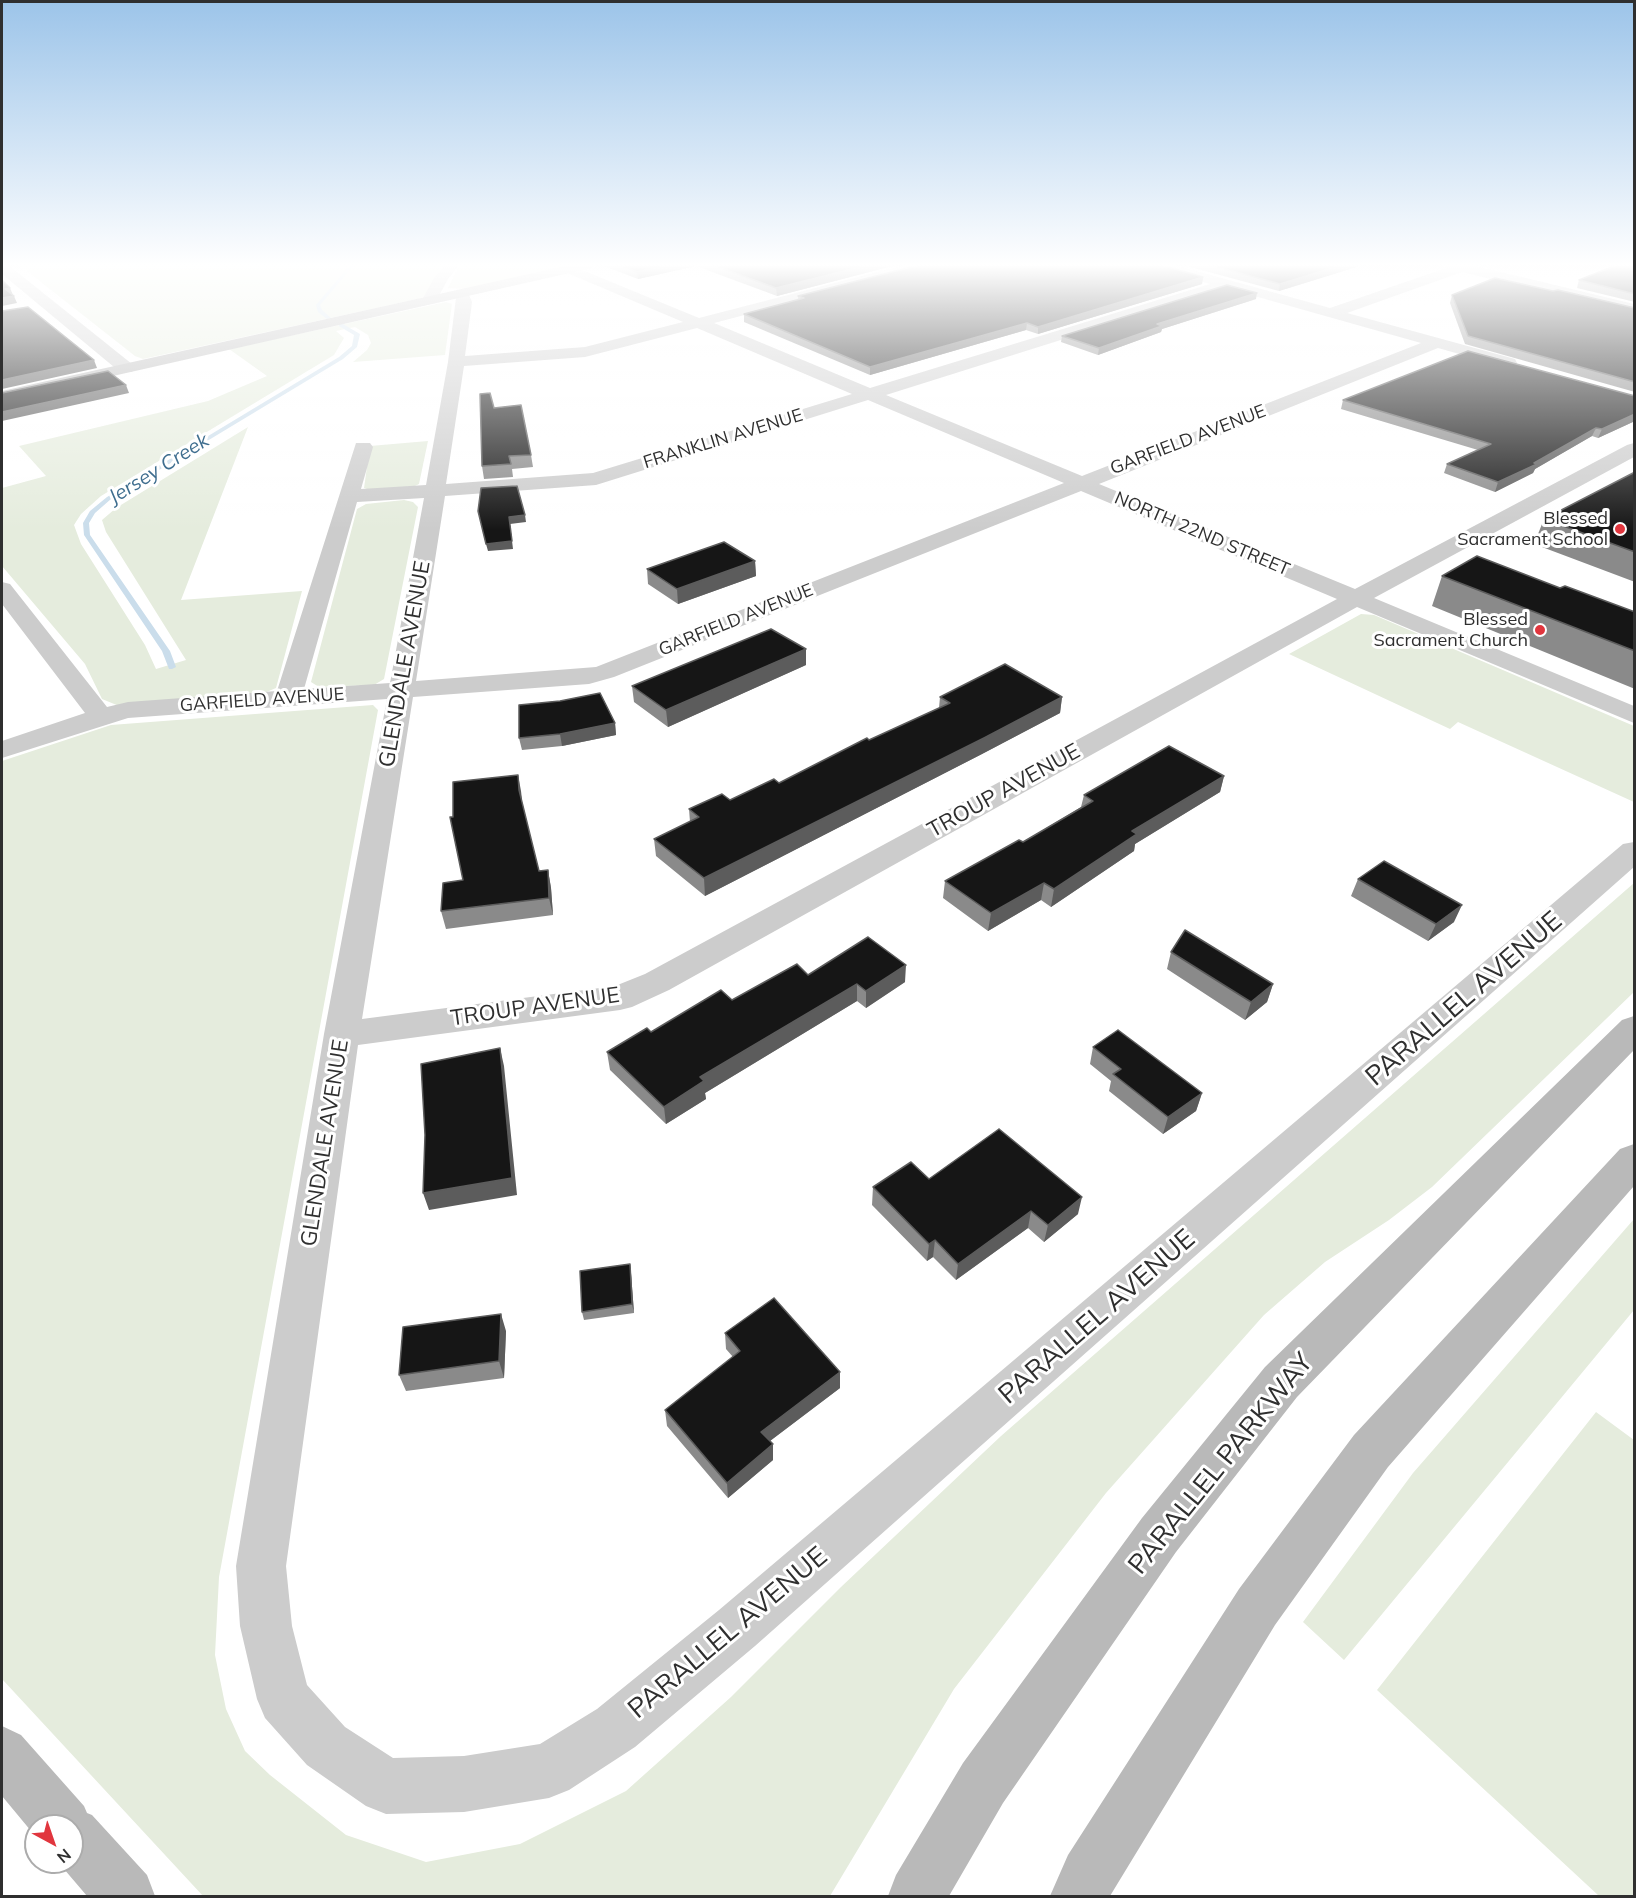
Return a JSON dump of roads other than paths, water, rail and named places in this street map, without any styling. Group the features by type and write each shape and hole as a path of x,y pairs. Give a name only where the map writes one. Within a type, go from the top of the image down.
{"main road":[{"path":"2,396 187,353"},
{"name":"PARALLEL PARKWAY","path":"917,1896 983,1783 1125,1582 1159,1535 1281,1382 1635,1029"},
{"path":"1079,1896 1089,1876 1257,1607 1371,1451 1635,1160"},
{"path":"2,1754 54,1814"},
{"path":"84,1849 126,1896"}],"street":[{"path":"107,353 126,368"},
{"name":"GLENDALE AVENUE","path":"457,353 421,578 342,1034 261,1566 266,1626 284,1699 326,1746 386,1785 464,1784 549,1770"},
{"path":"456,362 578,353"},
{"name":"NORTH 22ND STREET","path":"768,353 870,393 1635,715"},
{"name":"FRANKLIN AVENUE","path":"349,496 434,492 596,479 1002,353"},
{"name":"GARFIELD AVENUE","path":"2,750 101,716 158,707 589,676 605,672 1413,353"},
{"path":"1470,353 1524,368"},
{"path":"288,699 363,447"},
{"name":"TROUP AVENUE","path":"342,1034 620,998 657,982 1356,598 1635,449"},
{"path":"2,589 101,716"},
{"name":"PARALLEL AVENUE","path":"549,1770 616,1728 737,1628 1635,851"}],"waterway":[{"name":"Jersey Creek","path":"172,667 166,651 87,535 86,523 92,512 109,498 347,353"}],"place":[{"name":"Blessed Sacrament School","path":"1620,529"},
{"name":"Blessed Sacrament Church","path":"1540,630"}]}
